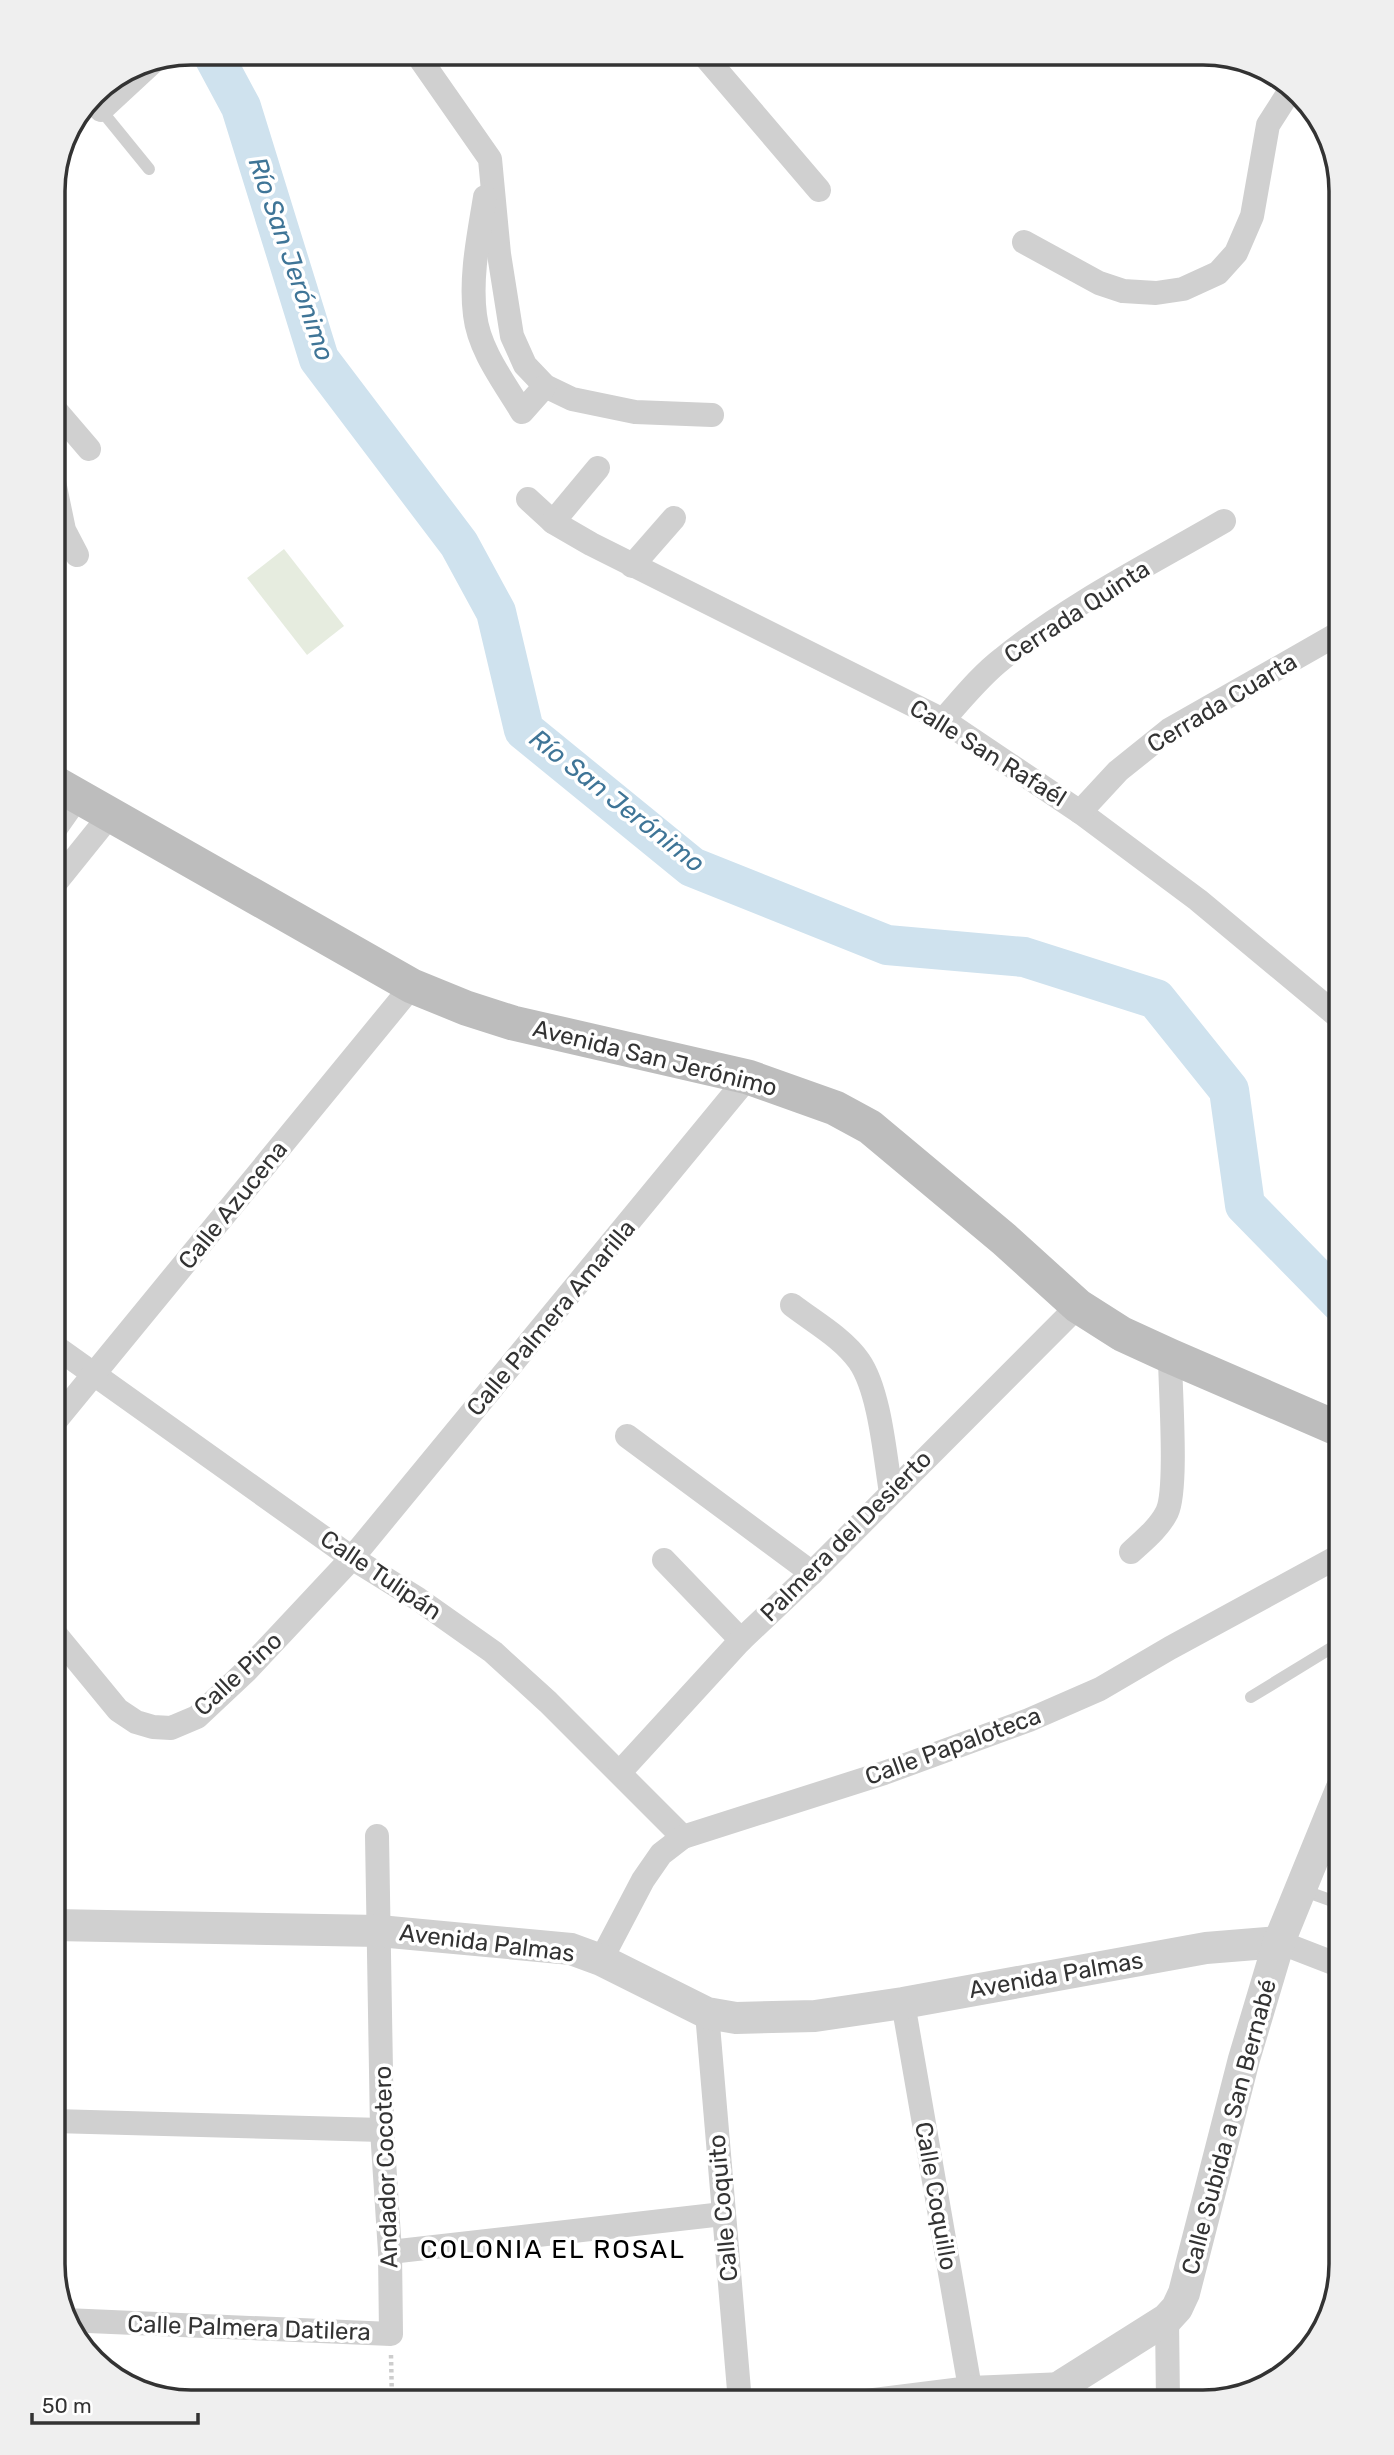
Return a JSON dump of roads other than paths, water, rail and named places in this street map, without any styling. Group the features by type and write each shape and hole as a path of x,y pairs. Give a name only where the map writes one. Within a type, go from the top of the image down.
{"main road":[{"name":"Avenida San Jerónimo","path":"66,789 412,986 513,1023 748,1077 835,1108 870,1127 1004,1239 1078,1306 1122,1334 1329,1424"}],"street":[{"path":"425,65 490,159 499,254 512,336 525,365 545,386 572,398 635,412 712,415"},
{"path":"720,65 819,190"},
{"path":"1024,242 1099,283 1123,291 1156,293 1183,289 1218,273 1236,253 1252,216 1268,125 1287,97"},
{"path":"490,159 473,290 475,318 490,360 522,412 545,386"},
{"path":"65,421 89,449"},
{"path":"553,522 598,468"},
{"name":"Calle San Rafaél","path":"528,499 553,522 632,566 943,720 1080,811 1329,1002"},
{"path":"632,566 674,518"},
{"name":"Cerrada Quinta","path":"943,720 1002,659 1069,611 1224,521"},
{"path":"65,532 77,555"},
{"name":"Cerrada Cuarta","path":"1080,811 1118,771 1169,730 1329,639"},
{"path":"65,871 111,814"},
{"name":"Calle Azucena","path":"65,1408 412,986"},
{"name":"Calle Palmera Amarilla","path":"352,1558 748,1077"},
{"path":"792,1305 849,1349 860,1362 870,1382 891,1493"},
{"name":"Palmera del Desierto","path":"620,1772 741,1640 812,1573 1078,1306"},
{"name":"Calle Tulipán","path":"65,1353 352,1558 418,1599 493,1652 620,1772 683,1837"},
{"path":"1131,1552 1159,1525 1168,1510 1172,1488 1170,1356"},
{"path":"627,1436 812,1573"},
{"name":"Calle Pino","path":"65,1647 118,1710 136,1722 171,1728 197,1717 255,1661 352,1558"},
{"path":"664,1560 741,1640"},
{"name":"Calle Papaloteca","path":"601,1960 643,1880 661,1854 683,1837 884,1773 1029,1720 1100,1689 1329,1562"},
{"name":"Andador Cocotero","path":"377,1836 382,2130 390,2252 391,2334"},
{"name":"Calle Subida a San Bernabé","path":"1056,2390 1167,2319 1177,2308 1184,2294 1244,2059 1279,1942 1302,1890 1329,1855"},
{"name":"Avenida Palmas","path":"65,1925 379,1931 571,1949 601,1960 707,2013 726,2018 815,2016 903,2003 1206,1948 1279,1942"},
{"path":"1279,1942 1329,1961"},
{"name":"Calle Coquillo","path":"903,2003 970,2388"},
{"name":"Calle Coquito","path":"707,2013 739,2390"},
{"path":"65,2121 382,2130"},
{"path":"390,2252 723,2214"},
{"path":"1167,2319 1168,2390"},
{"name":"Calle Palmera Datilera","path":"78,2321 391,2334"},
{"path":"954,2390 1064,2384"}],"lane":[{"path":"97,107 149,169"},
{"path":"1251,1697 1329,1650"},
{"path":"1302,1890 1329,1899"}],"waterway":[{"name":"Río San Jerónimo","path":"218,65 241,107 319,359 459,544 496,612 524,730 692,867 887,945 1024,957 1156,999 1229,1090 1245,1205 1329,1291"}],"district":[{"name":"COLONIA EL ROSAL","path":"553,2249"}]}
